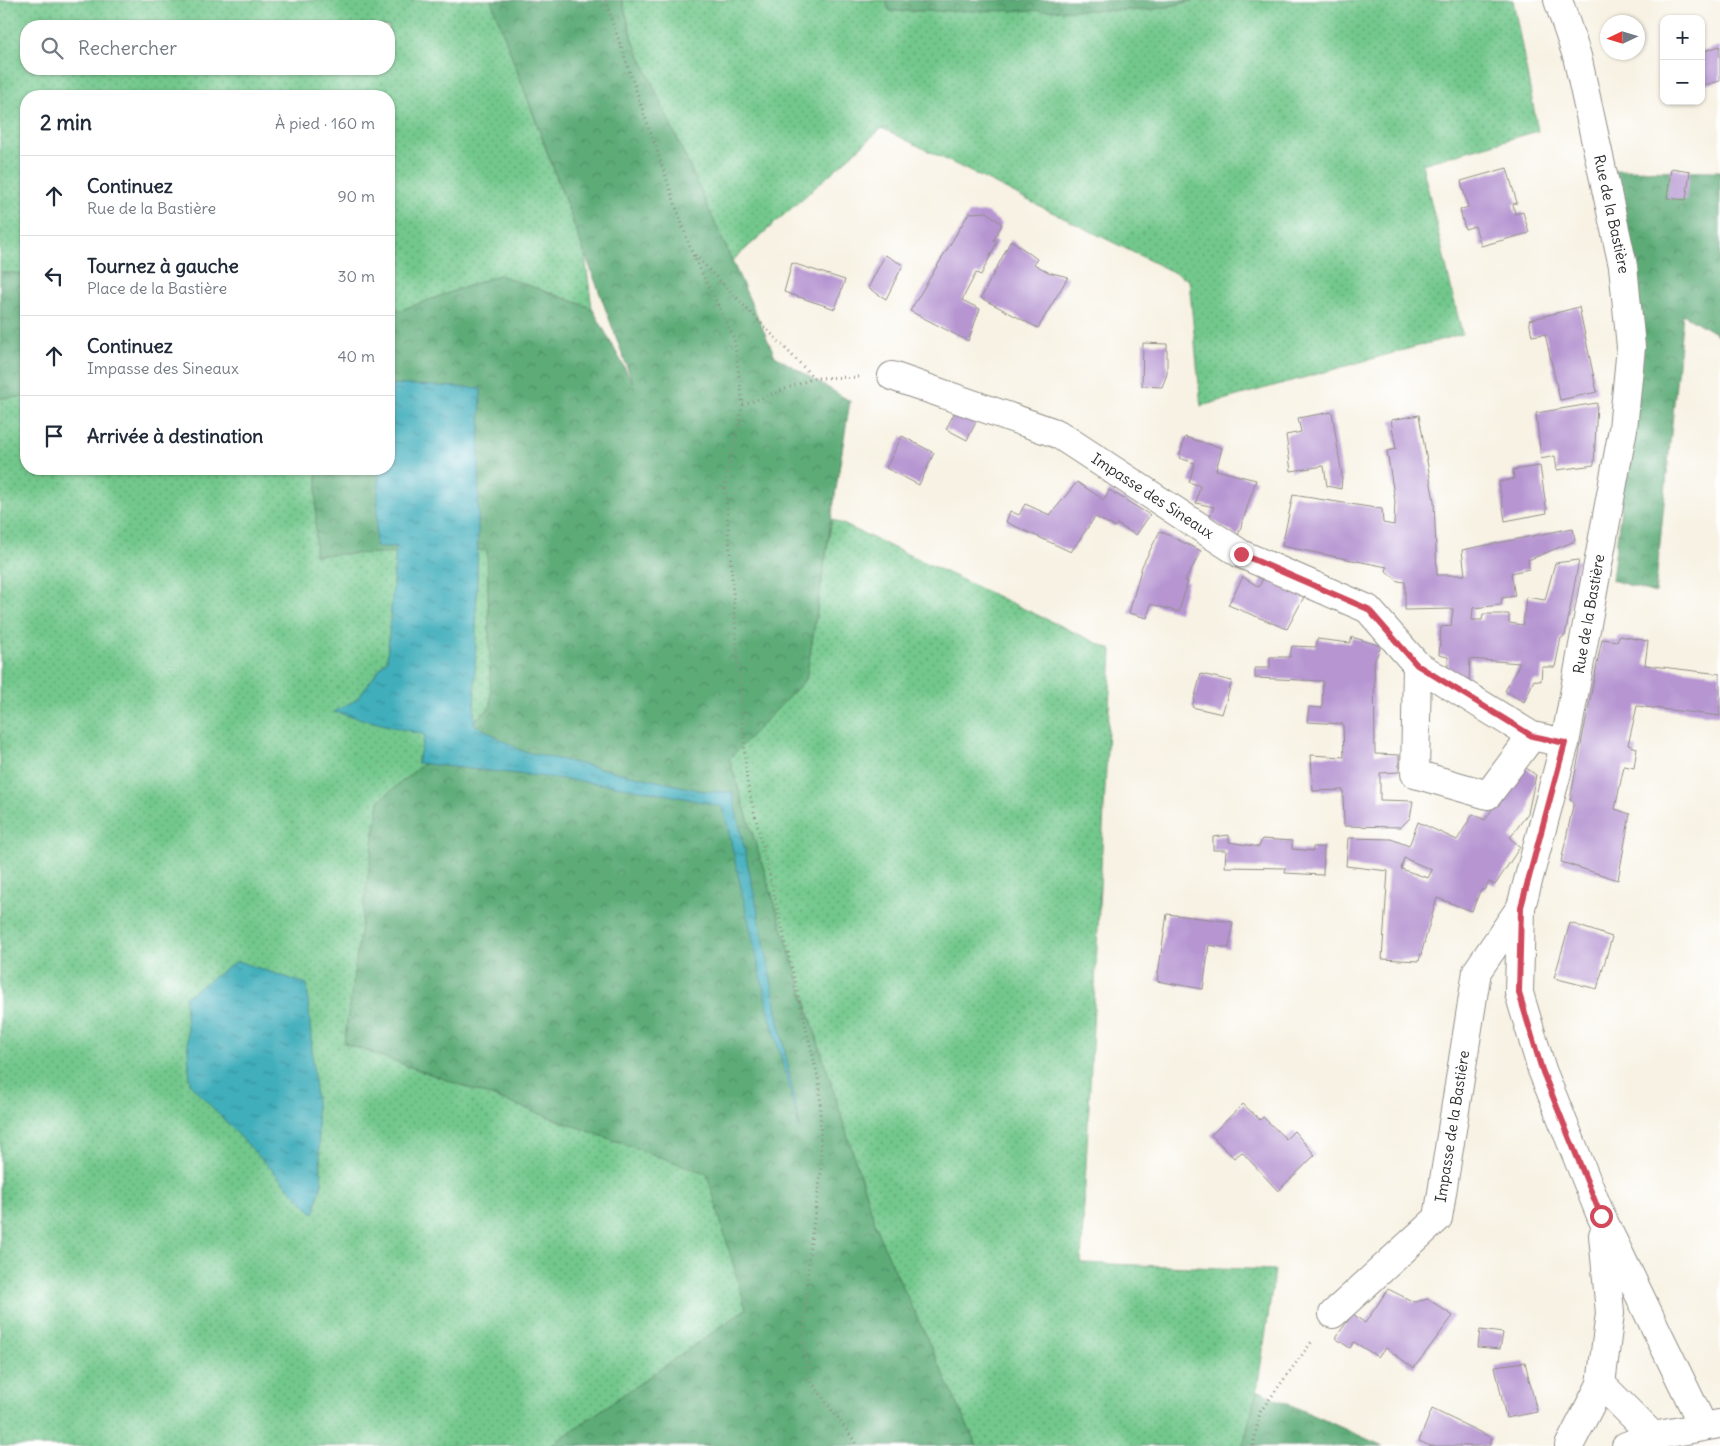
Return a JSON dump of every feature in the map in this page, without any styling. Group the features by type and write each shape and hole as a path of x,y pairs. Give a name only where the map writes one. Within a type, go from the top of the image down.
{"street":[{"name":"Rue de la Bastière","path":"1558,0 1577,56 1623,266 1631,347 1623,429 1565,743 1521,907 1519,993 1542,1070 1601,1216"},
{"name":"Impasse des Sineaux","path":"892,376 1058,434 1241,554 1368,609 1417,665 1532,736 1565,743"},
{"path":"1417,665 1415,774 1488,794 1532,736"},
{"name":"Impasse de la Bastière","path":"1333,1314 1438,1218 1477,971 1521,907"},
{"path":"1569,1446 1601,1384 1610,1313 1601,1216"},
{"path":"1601,1216 1711,1425 1654,1436 1626,1446"},
{"path":"1601,1384 1654,1436"}],"path":[{"path":"605,0 692,252 734,338 743,405 724,483 747,782 820,1086 821,1173 809,1254 803,1344 810,1380 858,1446"},
{"path":"692,252 814,378"},
{"path":"743,405 814,378 892,376"},
{"path":"1253,1446 1260,1412 1333,1314"}],"green space":[{"path":"0,0 491,0 585,255 592,308 499,275 401,310 395,310 395,90 20,90 20,274 0,272"},
{"path":"491,0 622,0 634,43 775,356 850,401 806,679 729,759 879,1236 977,1446 550,1446 746,1309 707,1174 344,1043 379,801 491,707 487,550 315,555 317,475 395,475 395,310 401,310 499,275 592,308 633,383"},
{"path":"622,0 885,0 890,11 1152,10 1196,0 1513,0 1538,131 1422,164 1462,334 1201,406 1189,280 882,128 732,261 634,43"},
{"path":"885,0 1196,0 1152,10 890,11"},
{"path":"1608,170 1720,171 1720,336 1683,314 1655,593 1612,580 1644,323"},
{"path":"0,272 20,274 20,397 0,398"},
{"path":"20,397 20,475 317,475 315,555 487,549 491,707 379,801 344,1043 708,1174 746,1309 550,1446 0,1446 0,398"},
{"path":"832,519 1112,650 1081,1263 1275,1270 1257,1390 1243,1446 977,1446 879,1236 729,758 806,679"},
{"path":"1257,1390 1383,1446 1243,1446"}],"water":[{"path":"395,384 481,388 474,724 522,751 703,791 732,792 758,911 800,1129 768,1009 723,807 686,798 610,785 417,763 425,735 334,712 357,699 387,659 396,547 375,547 379,475 395,475"},
{"path":"237,961 307,984 322,1183 314,1214 190,1084 185,997"}],"building":[{"path":"1720,46 1720,81 1705,85 1705,60 1705,51"},
{"path":"1507,168 1517,203 1513,204 1515,214 1523,212 1529,233 1481,246 1475,226 1465,229 1460,210 1468,207 1461,181"},
{"path":"1671,168 1690,171 1686,200 1667,198"},
{"path":"987,212 1002,224 994,240 997,242 981,275 976,273 962,300 980,309 968,341 910,311 969,213"},
{"path":"1011,240 1037,259 1034,264 1048,272 1068,277 1038,328 981,298"},
{"path":"885,255 903,265 886,299 868,288"},
{"path":"792,263 845,280 835,309 784,292"},
{"path":"1579,307 1597,392 1560,400 1545,334 1532,336 1529,320"},
{"path":"1143,343 1167,344 1167,374 1162,387 1142,386"},
{"path":"1597,403 1594,465 1557,470 1555,456 1541,459 1536,413"},
{"path":"955,412 977,420 967,440 946,429"},
{"path":"1332,412 1342,476 1341,489 1327,486 1324,466 1291,471 1286,435 1301,432 1298,418"},
{"path":"1419,415 1434,501 1437,575 1465,575 1462,550 1573,528 1575,541 1528,560 1529,569 1511,573 1515,596 1502,598 1501,605 1473,608 1472,620 1482,620 1483,614 1509,614 1509,623 1523,625 1526,597 1545,600 1555,563 1579,560 1565,636 1561,638 1555,667 1542,667 1541,681 1534,680 1524,702 1505,691 1520,663 1470,659 1469,681 1448,668 1448,657 1439,655 1441,627 1451,626 1453,609 1405,610 1405,582 1398,581 1386,571 1387,567 1282,546 1293,495 1382,509 1383,523 1394,525 1395,501 1387,451 1396,449 1391,420"},
{"path":"902,436 934,453 919,485 886,468"},
{"path":"1185,437 1222,448 1216,470 1256,480 1238,536 1209,518 1214,507 1196,503 1200,486 1189,482 1195,463 1179,458"},
{"path":"1540,466 1547,513 1505,521 1499,482 1514,479 1513,470"},
{"path":"1077,482 1104,500 1109,490 1150,515 1136,535 1117,524 1115,527 1095,517 1071,552 1006,522 1010,511 1019,515 1025,504 1050,515"},
{"path":"1160,531 1201,551 1185,581 1188,581 1179,612 1151,604 1147,618 1129,613 1142,566"},
{"path":"1243,577 1259,587 1263,578 1304,597 1287,629 1228,605"},
{"path":"1619,636 1648,641 1645,665 1720,674 1720,716 1637,706 1628,745 1637,748 1634,768 1624,766 1615,809 1630,814 1618,880 1561,862 1574,801 1570,800 1602,639 1617,641"},
{"path":"1352,637 1381,646 1374,662 1375,754 1399,755 1399,772 1380,773 1380,800 1413,801 1410,818 1401,827 1344,826 1343,790 1313,791 1311,755 1344,757 1343,724 1307,722 1309,707 1322,708 1323,681 1255,678 1255,668 1270,668 1270,657 1290,657 1292,646 1316,647 1317,639 1350,643"},
{"path":"1201,674 1232,681 1222,714 1192,707"},
{"path":"1522,765 1536,775 1528,813 1510,838 1520,847 1495,885 1489,882 1485,889 1480,891 1472,911 1437,898 1419,961 1382,959 1388,871 1346,866 1348,838 1391,839 1409,846 1418,822 1457,840 1473,814 1485,820","holes":["1404,858 1432,870 1428,878 1401,869"]},
{"path":"1229,835 1229,842 1259,847 1262,839 1292,841 1292,849 1313,851 1313,847 1324,847 1323,875 1285,873 1285,868 1225,867 1226,850 1213,850 1213,837"},
{"path":"1167,914 1233,922 1229,948 1209,945 1203,989 1157,981"},
{"path":"1570,923 1612,937 1597,989 1554,978"},
{"path":"1243,1104 1260,1120 1263,1117 1286,1139 1294,1131 1315,1155 1278,1191 1242,1152 1234,1158 1211,1135"},
{"path":"1388,1289 1414,1302 1428,1299 1453,1316 1414,1368 1386,1348 1378,1357 1354,1342 1350,1348 1335,1338 1353,1314 1365,1323"},
{"path":"1480,1330 1503,1333 1500,1349 1478,1347"},
{"path":"1525,1362 1537,1412 1506,1418 1495,1366"},
{"path":"1432,1409 1492,1438 1489,1446 1430,1446 1419,1441"}],"route":[{"path":"1241,554 1368,609 1417,665 1532,736 1565,743 1521,907 1519,993 1542,1070 1601,1216"}]}
